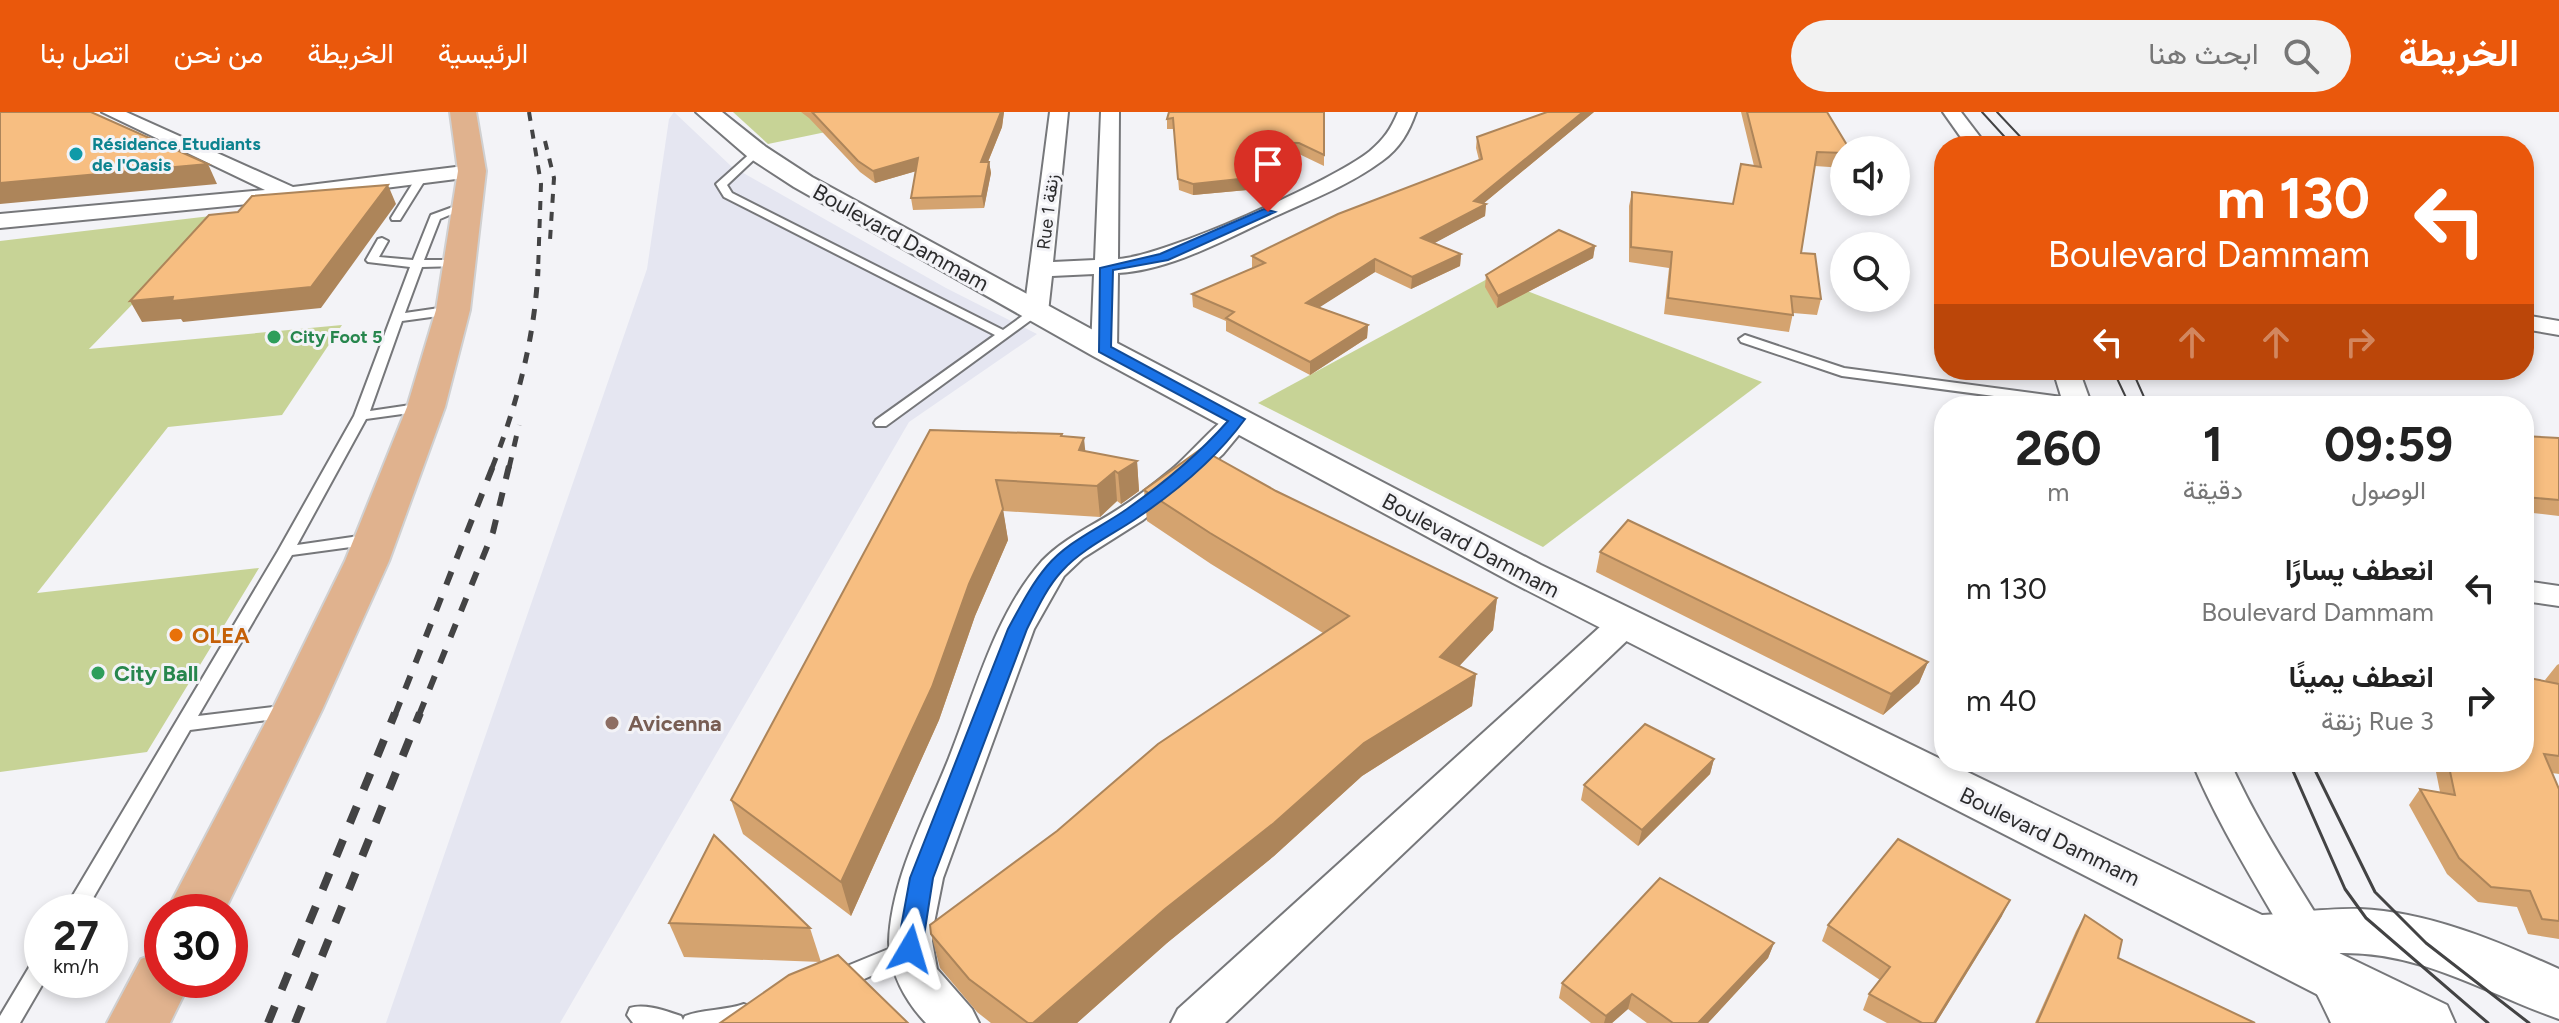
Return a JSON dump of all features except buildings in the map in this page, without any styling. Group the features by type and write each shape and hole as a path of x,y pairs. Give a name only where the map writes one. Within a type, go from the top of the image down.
{"main road":[{"path":"204,894 297,710 376,539 426,407 453,310 470,188 463,112"},
{"path":"138,1023 151,998"}],"street":[{"path":"111,112 290,194"},
{"name":"Boulevard Dammam","path":"708,112 757,152 803,182 1104,349 1624,624 2427,1023"},
{"name":"Rue 1 زنقة","path":"1036,312 1059,112"},
{"path":"1104,349 1110,112"},
{"path":"1041,270 1106,268 1164,257 1318,189 1375,157 1398,135 1407,112"},
{"path":"1952,112 1970,136"},
{"path":"0,221 420,180 470,188"},
{"path":"2534,324 2559,328"},
{"path":"956,1023 921,987 915,976 910,949 922,878 1017,629 1053,569 1072,551 1132,514 1181,477 1213,448 1238,419"},
{"path":"2534,592 2559,596"},
{"path":"1194,1023 1624,624"},
{"path":"2215,772 2239,826 2332,977"},
{"name":"Boulevard Dammam","path":"2332,977 2379,933 2426,943 2486,963 2559,995"}],"lane":[{"path":"757,152 721,184 728,195 1004,335"},
{"path":"396,218 420,180"},
{"path":"85,894 286,551 361,416 435,217 470,188"},
{"path":"382,241 372,260 417,264 460,263"},
{"path":"397,318 453,310"},
{"path":"881,423 1036,312"},
{"path":"1745,339 1842,372 2019,396"},
{"path":"361,416 426,407"},
{"path":"286,551 376,539"},
{"path":"185,724 297,710"},
{"path":"821,987 910,949"},
{"path":"8,1023 24,996"},
{"path":"693,1023 723,1021 766,1007"},
{"path":"638,1015 673,1023"}],"shaded area":[{"name":"Avicenna","path":"674,112 731,166 946,288 1037,334 909,422 560,1023 386,1023 647,269 669,119"}],"green space":[{"path":"733,112 906,112 908,115 768,144"},
{"path":"219,215 89,349 342,325 282,415 168,427 37,593 259,568 147,752 0,772 0,241"},
{"path":"1491,277 1762,382 1543,547 1258,403"}],"tram line":[{"path":"1982,112 2004,136"},
{"path":"1997,112 2020,136"},
{"path":"2118,380 2125,396"},
{"path":"2136,380 2144,396"},
{"path":"2293,772 2345,889 2366,918 2488,1023"},
{"path":"2316,772 2375,892 2426,943 2529,1023"}],"railway":[{"path":"529,112 541,184 538,271"},
{"path":"545,141 554,178 550,240"},
{"path":"492,468 523,370 533,320 538,269"},
{"path":"509,468 519,425"},
{"path":"395,715 493,466"},
{"path":"419,715 493,532 509,466"},
{"path":"268,1023 395,713"},
{"path":"295,1023 420,713"}],"place":[{"name":"Résidence Etudiants de l'Oasis","path":"76,154"},
{"name":"City Foot 5","path":"274,337"},
{"name":"OLEA","path":"176,635"},
{"name":"City Ball","path":"98,673"},
{"name":"Avicenna","path":"612,723"}],"route":[{"path":"910,949 922,878 1017,629 1036,594 1053,569 1072,551 1132,514 1181,477 1213,448 1238,419 1104,349 1106,268 1164,257 1268,212"}]}
